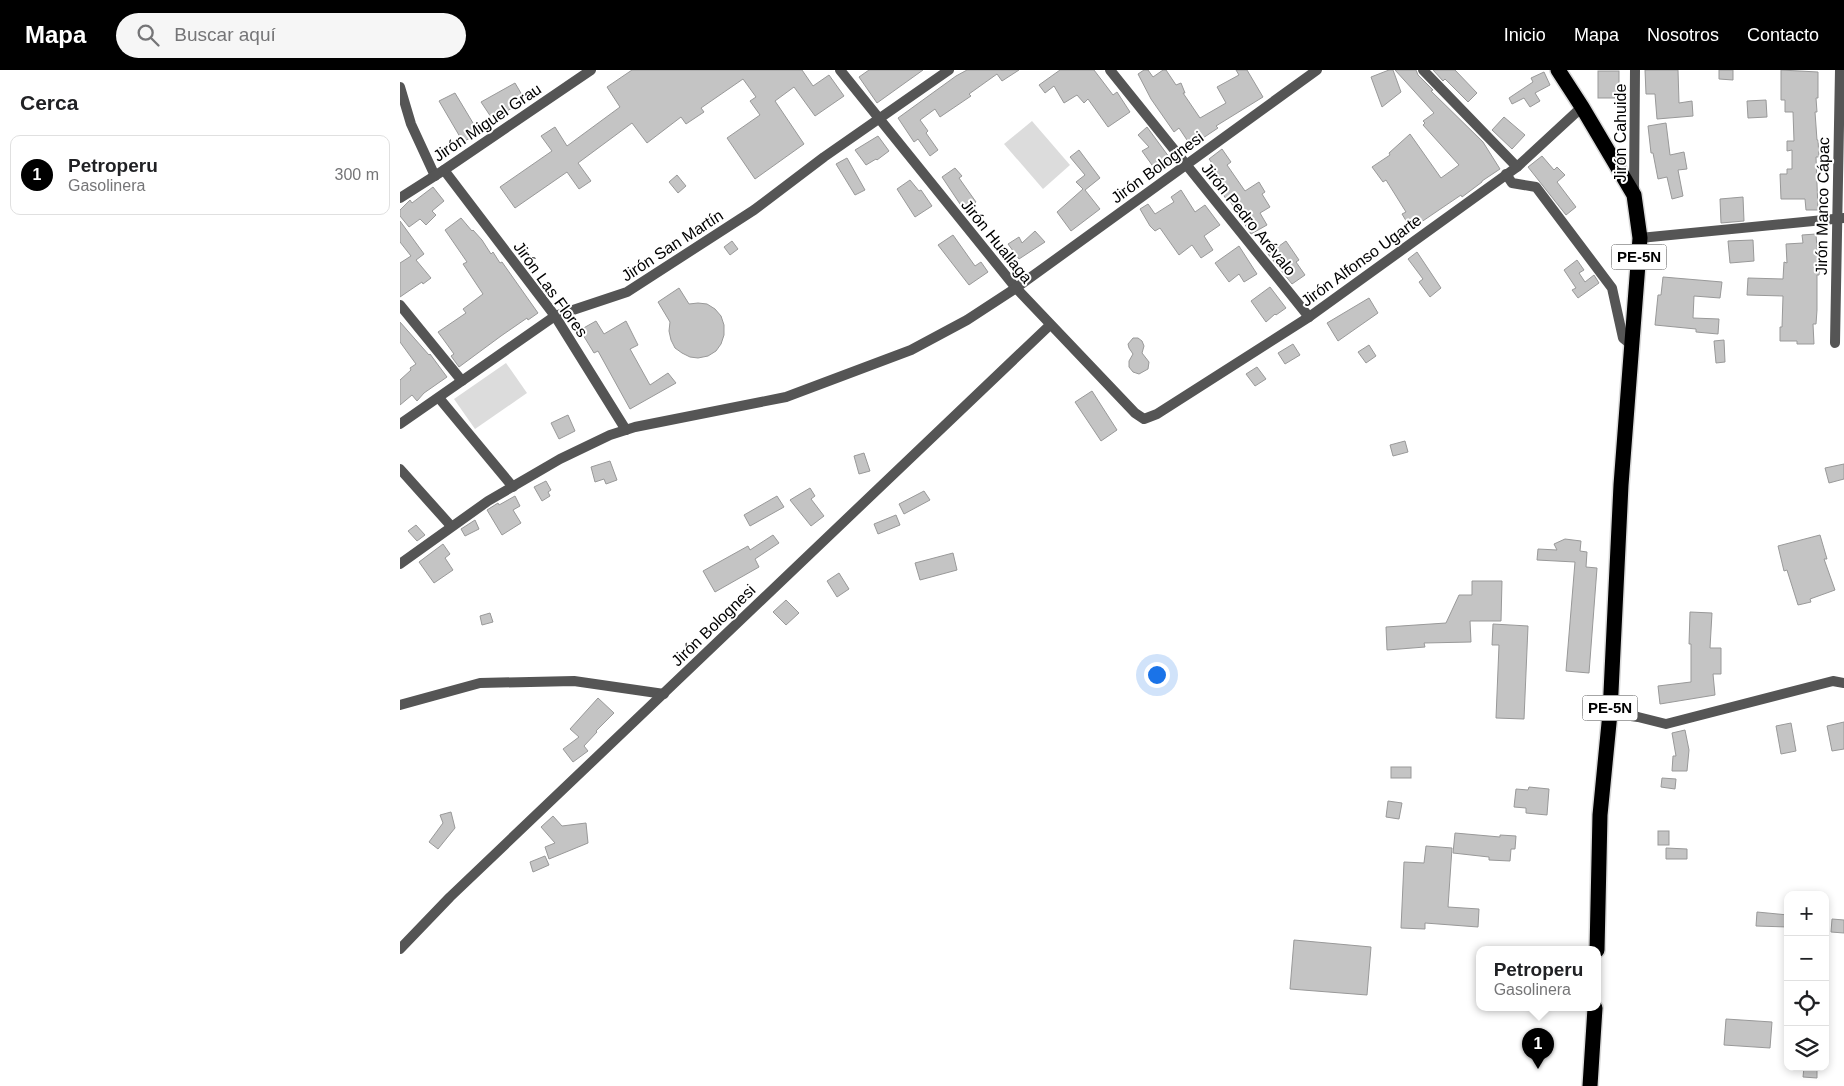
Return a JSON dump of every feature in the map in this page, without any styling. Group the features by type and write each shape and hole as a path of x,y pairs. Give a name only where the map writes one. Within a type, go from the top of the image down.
{"highway":[{"name":"PE-5N","path":"1558,70 1634,196 1640,238 1621,485 1610,712 1600,815 1596,946"},
{"path":"1590,1086 1595,1011"}],"street":[{"name":"Jirón Miguel Grau","path":"400,196 435,176 590,70"},
{"name":"Jirón Huallaga","path":"840,70 1016,288 1135,413 1144,419"},
{"name":"Jirón San Martín","path":"400,424 555,316 627,292 754,210 824,157 949,70"},
{"name":"Jirón Pedro Arévalo","path":"1110,70 1309,317"},
{"name":"Jirón Bolognesi","path":"400,564 451,526 513,487 560,459 610,435 626,430 786,397 911,350 967,320 1016,288 1317,70"},
{"path":"1423,70 1517,167"},
{"name":"Jirón Cahuide","path":"1634,196 1635,70"},
{"name":"Jirón Manco Cápac","path":"1835,343 1840,218 1841,77"},
{"path":"400,87 412,124 435,176"},
{"name":"Jirón Alfonso Ugarte","path":"1144,419 1157,414 1309,317 1517,167 1582,107"},
{"name":"Jirón Las Flores","path":"444,170 555,316 626,430"},
{"path":"1506,174 1512,183 1536,187 1567,226 1612,288 1623,338 1633,346"},
{"path":"1640,238 1840,218"},
{"path":"400,305 462,381"},
{"name":"Jirón Bolognesi","path":"400,949 450,897 1050,324"},
{"path":"439,398 513,487"},
{"path":"400,469 451,526"},
{"path":"400,706 480,683 574,681 664,694"},
{"path":"1610,712 1666,724 1833,681 1844,683"}],"shaded area":[{"path":"1032,121 1070,165 1043,189 1004,144"},
{"path":"506,363 527,393 475,429 454,399"}],"building":[{"path":"632,70 802,70 813,86 829,75 844,96 815,116 794,87 775,101 804,144 755,179 727,138 760,115 750,101 756,97 743,79 701,108 704,112 686,124 681,117 647,143 632,123 578,163 591,181 579,189 567,172 515,208 500,187 552,151 541,136 555,127 567,146 620,107 607,87"},
{"path":"869,70 923,70 877,103 859,77"},
{"path":"967,70 1019,70 1002,81 997,74 969,94 971,96 940,117 935,109 920,120 928,131 926,133 938,150 930,156 918,139 914,142 898,118"},
{"path":"1060,70 1094,70 1113,95 1117,92 1130,112 1108,127 1088,99 1084,103 1077,95 1064,103 1054,86 1045,93 1039,85"},
{"path":"1148,70 1153,77 1166,70 1176,85 1181,83 1185,93 1183,93 1200,118 1226,103 1217,87 1239,75 1236,70 1247,70 1263,97 1216,126 1218,128 1191,146 1179,128 1174,132 1151,99 1138,74"},
{"path":"1393,70 1401,92 1382,107 1371,77"},
{"path":"1395,70 1416,70 1418,75 1433,90 1431,91 1483,142 1500,169 1462,197 1461,195 1411,229 1402,214 1406,212 1386,180 1383,182 1372,167 1390,155 1389,153 1410,134 1441,178 1459,165 1423,125 1425,123 1423,121 1434,113"},
{"path":"1433,70 1455,70 1477,93 1468,102"},
{"path":"1645,70 1678,70 1679,103 1692,101 1693,116 1657,119 1655,94 1646,94"},
{"path":"1719,70 1733,70 1733,80 1719,79"},
{"path":"1781,70 1818,72 1817,112 1815,112 1819,157 1816,157 1818,210 1806,210 1805,199 1781,199 1780,174 1787,174 1787,169 1792,169 1792,150 1787,151 1787,141 1794,141 1793,112 1785,112 1785,100 1781,100"},
{"path":"1598,71 1619,71 1619,98 1598,98"},
{"path":"1544,72 1550,85 1535,93 1540,101 1530,107 1524,98 1512,104 1509,98 1533,82 1531,78"},
{"path":"515,83 525,100 507,111 505,106 491,117 481,102"},
{"path":"455,93 479,133 463,142 439,101"},
{"path":"1766,100 1767,117 1748,118 1747,101"},
{"path":"1504,117 1525,135 1512,149 1492,130"},
{"path":"1666,123 1670,155 1684,152 1687,169 1678,170 1683,196 1672,199 1667,177 1658,179 1653,153 1651,153 1648,126"},
{"path":"1147,127 1172,161 1157,172 1142,151 1149,147 1138,135"},
{"path":"878,136 889,151 866,165 855,150"},
{"path":"1222,149 1231,162 1227,165 1245,191 1259,182 1265,192 1262,194 1270,207 1260,213 1267,225 1251,234 1209,172 1215,167 1209,159"},
{"path":"1079,150 1100,178 1085,190 1100,209 1071,231 1057,212 1083,189 1076,182 1085,175 1070,157"},
{"path":"1542,156 1554,170 1557,167 1565,175 1557,182 1576,207 1566,215 1528,167"},
{"path":"847,158 865,190 855,195 836,164"},
{"path":"955,168 962,176 959,178 976,202 964,210 942,177"},
{"path":"677,175 686,186 678,193 669,182"},
{"path":"910,180 919,191 921,190 932,206 915,217 897,189"},
{"path":"433,187 444,201 432,211 436,215 426,225 420,219 409,227 400,216 400,210 410,200 412,203"},
{"path":"1181,190 1195,212 1205,205 1220,225 1204,236 1213,250 1201,258 1192,245 1179,255 1160,228 1155,231 1150,226 1140,209 1148,204 1155,214 1174,202 1171,197"},
{"path":"1743,197 1744,221 1721,223 1720,199"},
{"path":"461,218 482,240 491,254 493,252 500,263 502,262 538,313 528,320 527,318 459,367 451,356 454,354 438,332 466,313 463,309 483,294 463,264 467,262 445,230"},
{"path":"400,221 424,254 416,260 431,278 400,297 400,263 411,256 400,242"},
{"path":"1035,231 1045,242 1019,259 1008,244 1019,237 1022,243"},
{"path":"1816,234 1818,264 1820,264 1819,275 1817,275 1816,324 1813,324 1814,344 1780,341 1783,296 1747,295 1748,278 1783,279 1784,262 1787,263 1786,244 1803,243 1802,235"},
{"path":"953,235 975,266 981,262 988,272 969,285 938,245"},
{"path":"1753,240 1754,261 1730,263 1728,241"},
{"path":"732,241 738,249 730,255 724,247"},
{"path":"1286,241 1299,260 1296,262 1305,275 1292,284 1268,254"},
{"path":"1239,246 1257,274 1244,282 1239,274 1229,282 1215,263"},
{"path":"1417,252 1441,288 1430,297 1419,282 1423,279 1408,259"},
{"path":"1577,260 1584,270 1579,273 1585,282 1594,275 1599,283 1578,298 1572,290 1576,288 1564,270"},
{"path":"1663,277 1722,282 1720,298 1694,296 1693,318 1719,319 1718,334 1696,332 1696,329 1655,325 1658,295 1661,295"},
{"path":"1270,287 1286,308 1266,322 1251,301"},
{"path":"679,288 689,304 707,304 721,316 724,325 724,335 716,351 708,356 690,357 675,348 671,340 670,322 658,302"},
{"path":"1369,298 1378,313 1338,341 1327,323"},
{"path":"596,321 604,334 626,321 638,345 630,349 650,385 668,373 676,383 630,409 598,351 594,353 580,330"},
{"path":"400,322 430,354 447,377 424,393 417,401 412,395 400,405 400,380 416,364 400,342"},
{"path":"1133,338 1138,338 1142,341 1144,346 1142,353 1149,362 1148,369 1139,374 1133,372 1129,367 1129,361 1133,354 1128,344"},
{"path":"1724,340 1725,362 1716,363 1714,341"},
{"path":"1293,344 1300,355 1285,364 1278,353"},
{"path":"1369,345 1376,356 1366,363 1358,352"},
{"path":"1257,367 1266,379 1255,386 1246,374"},
{"path":"1092,391 1117,430 1101,441 1075,402"},
{"path":"568,415 575,431 559,439 551,423"},
{"path":"1405,441 1408,452 1393,456 1390,445"},
{"path":"864,453 870,471 859,474 854,456"},
{"path":"610,461 617,480 606,484 604,479 595,482 591,467"},
{"path":"1844,464 1844,479 1829,483 1825,468"},
{"path":"546,481 551,490 548,492 550,496 542,501 534,487"},
{"path":"810,488 815,496 811,499 824,516 811,526 790,500"},
{"path":"924,491 930,500 904,514 899,504"},
{"path":"515,496 520,506 513,510 521,523 502,535 487,510"},
{"path":"777,496 784,507 750,526 744,515"},
{"path":"896,515 900,525 878,534 874,524"},
{"path":"475,520 479,529 465,536 461,529"},
{"path":"416,525 425,535 417,541 408,531"},
{"path":"773,535 779,543 755,559 759,567 715,592 703,571 748,546 750,550"},
{"path":"1820,535 1827,559 1824,559 1835,590 1810,599 1811,602 1798,605 1787,570 1784,571 1778,546"},
{"path":"1565,539 1581,541 1580,551 1587,552 1586,567 1597,568 1589,673 1566,671 1575,562 1537,560 1538,549 1557,550 1554,544"},
{"path":"443,544 450,554 445,558 453,570 434,583 419,562"},
{"path":"953,553 957,570 920,580 915,563"},
{"path":"839,573 849,589 837,597 827,581"},
{"path":"1472,581 1502,581 1501,621 1470,621 1471,642 1424,643 1425,647 1387,650 1386,627 1446,623 1459,595 1472,595"},
{"path":"786,600 799,613 786,625 773,612"},
{"path":"1690,612 1712,613 1710,648 1721,648 1721,674 1713,674 1715,695 1660,704 1658,686 1691,682"},
{"path":"490,613 493,622 482,625 480,616"},
{"path":"1493,624 1528,626 1524,719 1496,718 1499,645 1492,645"},
{"path":"598,698 614,713 584,746 588,751 573,762 563,749 579,737 570,729"},
{"path":"1844,722 1844,749 1832,751 1827,726"},
{"path":"1791,723 1796,751 1781,754 1776,726"},
{"path":"1685,730 1689,750 1687,771 1672,771 1673,756 1676,756 1672,733"},
{"path":"1391,767 1411,767 1411,778 1391,778"},
{"path":"1662,778 1676,779 1675,789 1661,787"},
{"path":"1529,787 1549,789 1547,815 1526,813 1526,808 1514,807 1516,789 1528,790"},
{"path":"1388,801 1402,803 1399,819 1386,817"},
{"path":"451,812 455,828 438,849 429,842 443,823 440,815"},
{"path":"553,816 562,826 586,823 588,843 549,859 545,847 555,843 541,827"},
{"path":"1658,831 1669,831 1669,845 1658,845"},
{"path":"1455,833 1500,837 1500,835 1516,836 1515,849 1511,849 1510,861 1489,860 1489,857 1453,853"},
{"path":"1426,846 1452,848 1448,907 1479,909 1478,927 1425,923 1425,929 1401,928 1404,862 1424,863"},
{"path":"1666,848 1687,849 1687,859 1666,859"},
{"path":"545,856 549,865 533,872 530,862"},
{"path":"1757,912 1784,915 1784,927 1756,926"},
{"path":"1832,919 1844,920 1844,933 1831,932"},
{"path":"1294,940 1371,947 1367,995 1290,989"},
{"path":"1726,1019 1772,1022 1770,1048 1724,1045"},
{"path":"1804,1071 1817,1071 1817,1078 1803,1077"}],"place":[{"name":"Petroperu","path":"1538,1069"}]}
